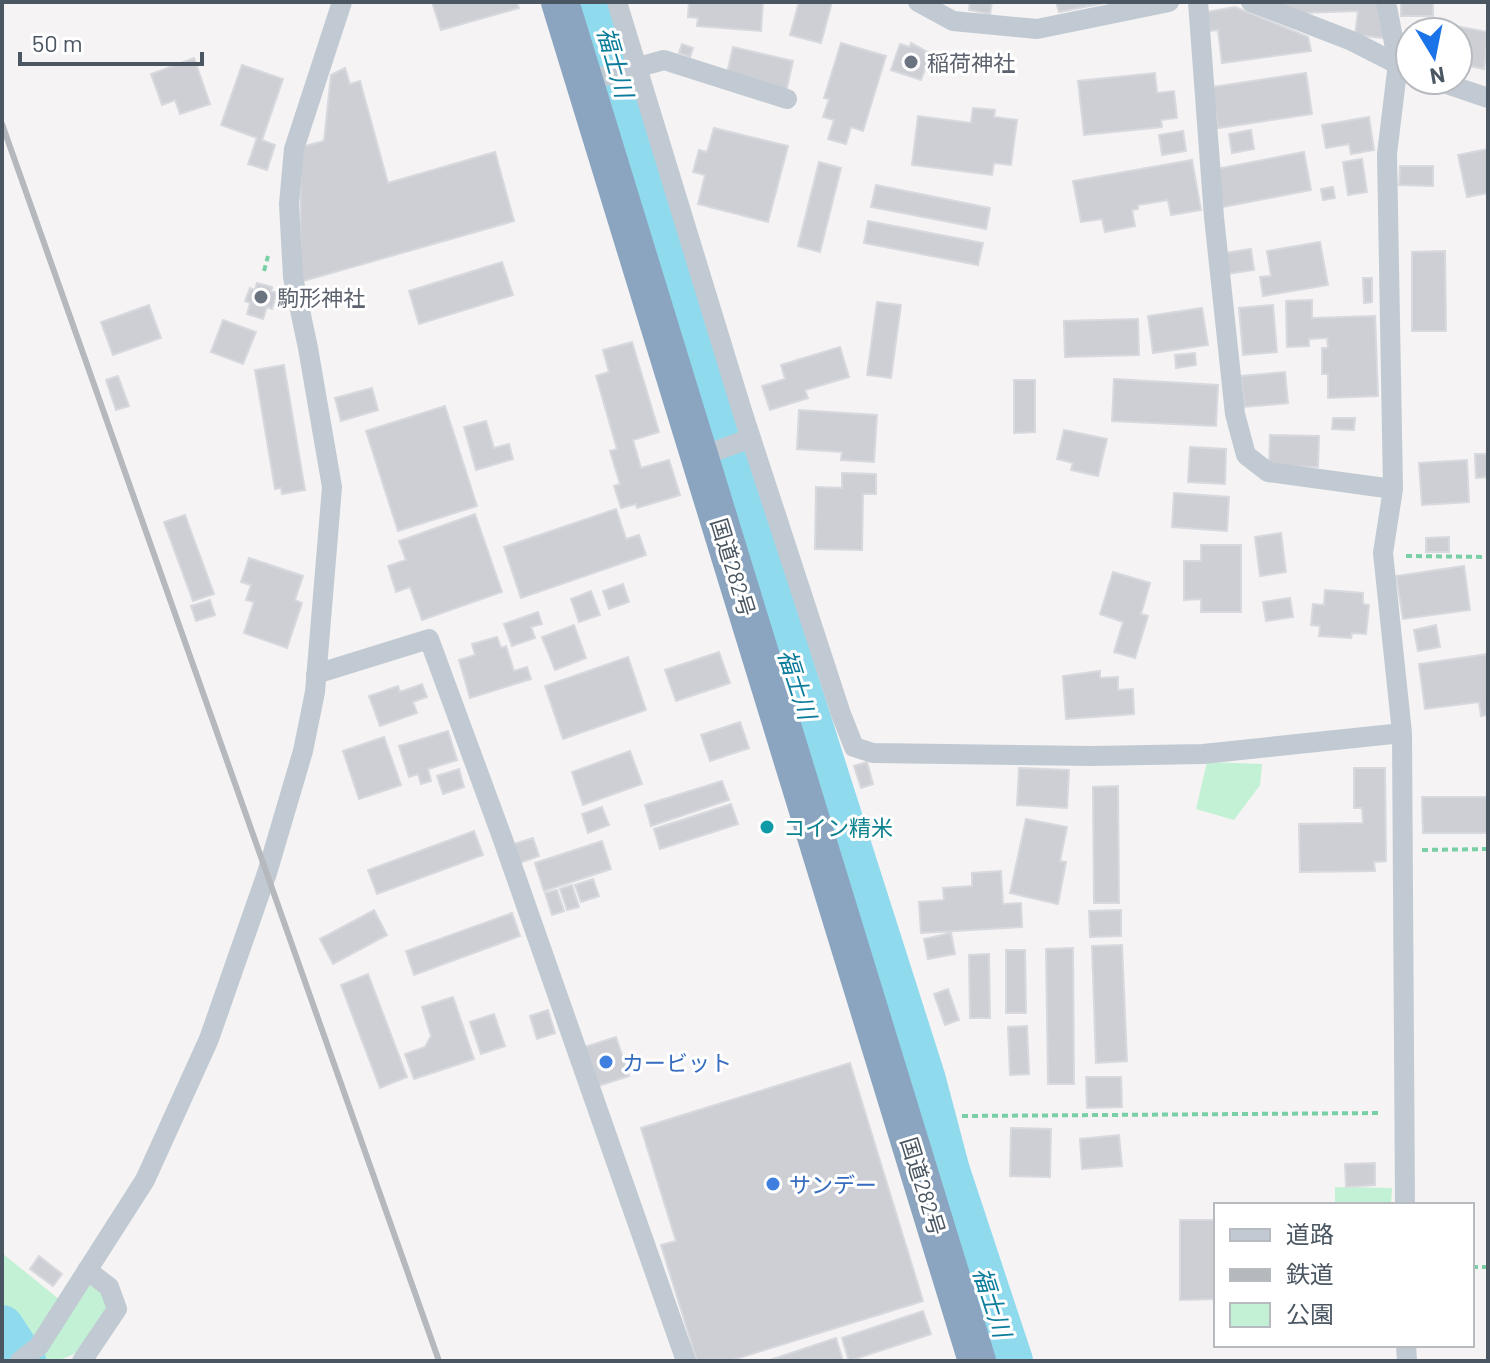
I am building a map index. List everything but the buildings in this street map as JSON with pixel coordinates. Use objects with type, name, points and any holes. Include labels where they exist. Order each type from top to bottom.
[{"type":"highway","name":"国道282号","points":[[560,2],[977,1361]]},
{"type":"street","points":[[20,1361],[39,1346],[145,1180],[209,1039],[267,873],[303,751],[316,674],[332,487],[293,277],[289,204],[294,149],[342,2]]},
{"type":"street","points":[[617,2],[750,438],[854,747],[873,753],[1203,754],[1402,733]]},
{"type":"street","points":[[918,2],[953,21],[1037,29],[1169,2]]},
{"type":"street","points":[[1198,2],[1210,170],[1235,414],[1246,455],[1268,472],[1393,489]]},
{"type":"street","points":[[1251,2],[1352,41],[1394,62]]},
{"type":"street","points":[[1386,2],[1394,31]]},
{"type":"street","points":[[584,82],[664,60],[787,99]]},
{"type":"street","points":[[1398,96],[1387,154],[1393,489],[1383,553],[1402,733],[1405,1203]]},
{"type":"street","points":[[701,456],[750,438]]},
{"type":"street","points":[[316,674],[429,639],[686,1361]]},
{"type":"street","points":[[82,1361],[117,1309],[109,1287],[87,1270]]},
{"type":"path","points":[[1383,553],[1416,557],[1488,557]]},
{"type":"path","points":[[1402,850],[1488,849]]},
{"type":"path","points":[[962,1116],[1404,1113]]},
{"type":"green space","points":[[1207,762],[1262,764],[1260,785],[1234,820],[1196,809]]},
{"type":"green space","points":[[1335,1187],[1392,1188],[1391,1203],[1335,1203]]},
{"type":"green space","points":[[2,1253],[60,1300],[34,1339],[2,1303]]},
{"type":"green space","points":[[92,1281],[109,1290],[98,1327],[73,1355],[48,1361],[42,1353]]},
{"type":"waterway","name":"福士川","points":[[598,2],[629,120],[762,572],[924,1080],[948,1171],[1011,1361]]},
{"type":"waterway","points":[[2,1327],[24,1361]]},
{"type":"railway","points":[[2,124],[439,1361]]},
{"type":"place","name":"稲荷神社","points":[[911,62]]},
{"type":"place","name":"駒形神社","points":[[261,297]]},
{"type":"place","name":"コイン精米","points":[[767,827]]},
{"type":"place","name":"カービット","points":[[606,1062]]},
{"type":"place","name":"サンデー","points":[[773,1184]]}]
